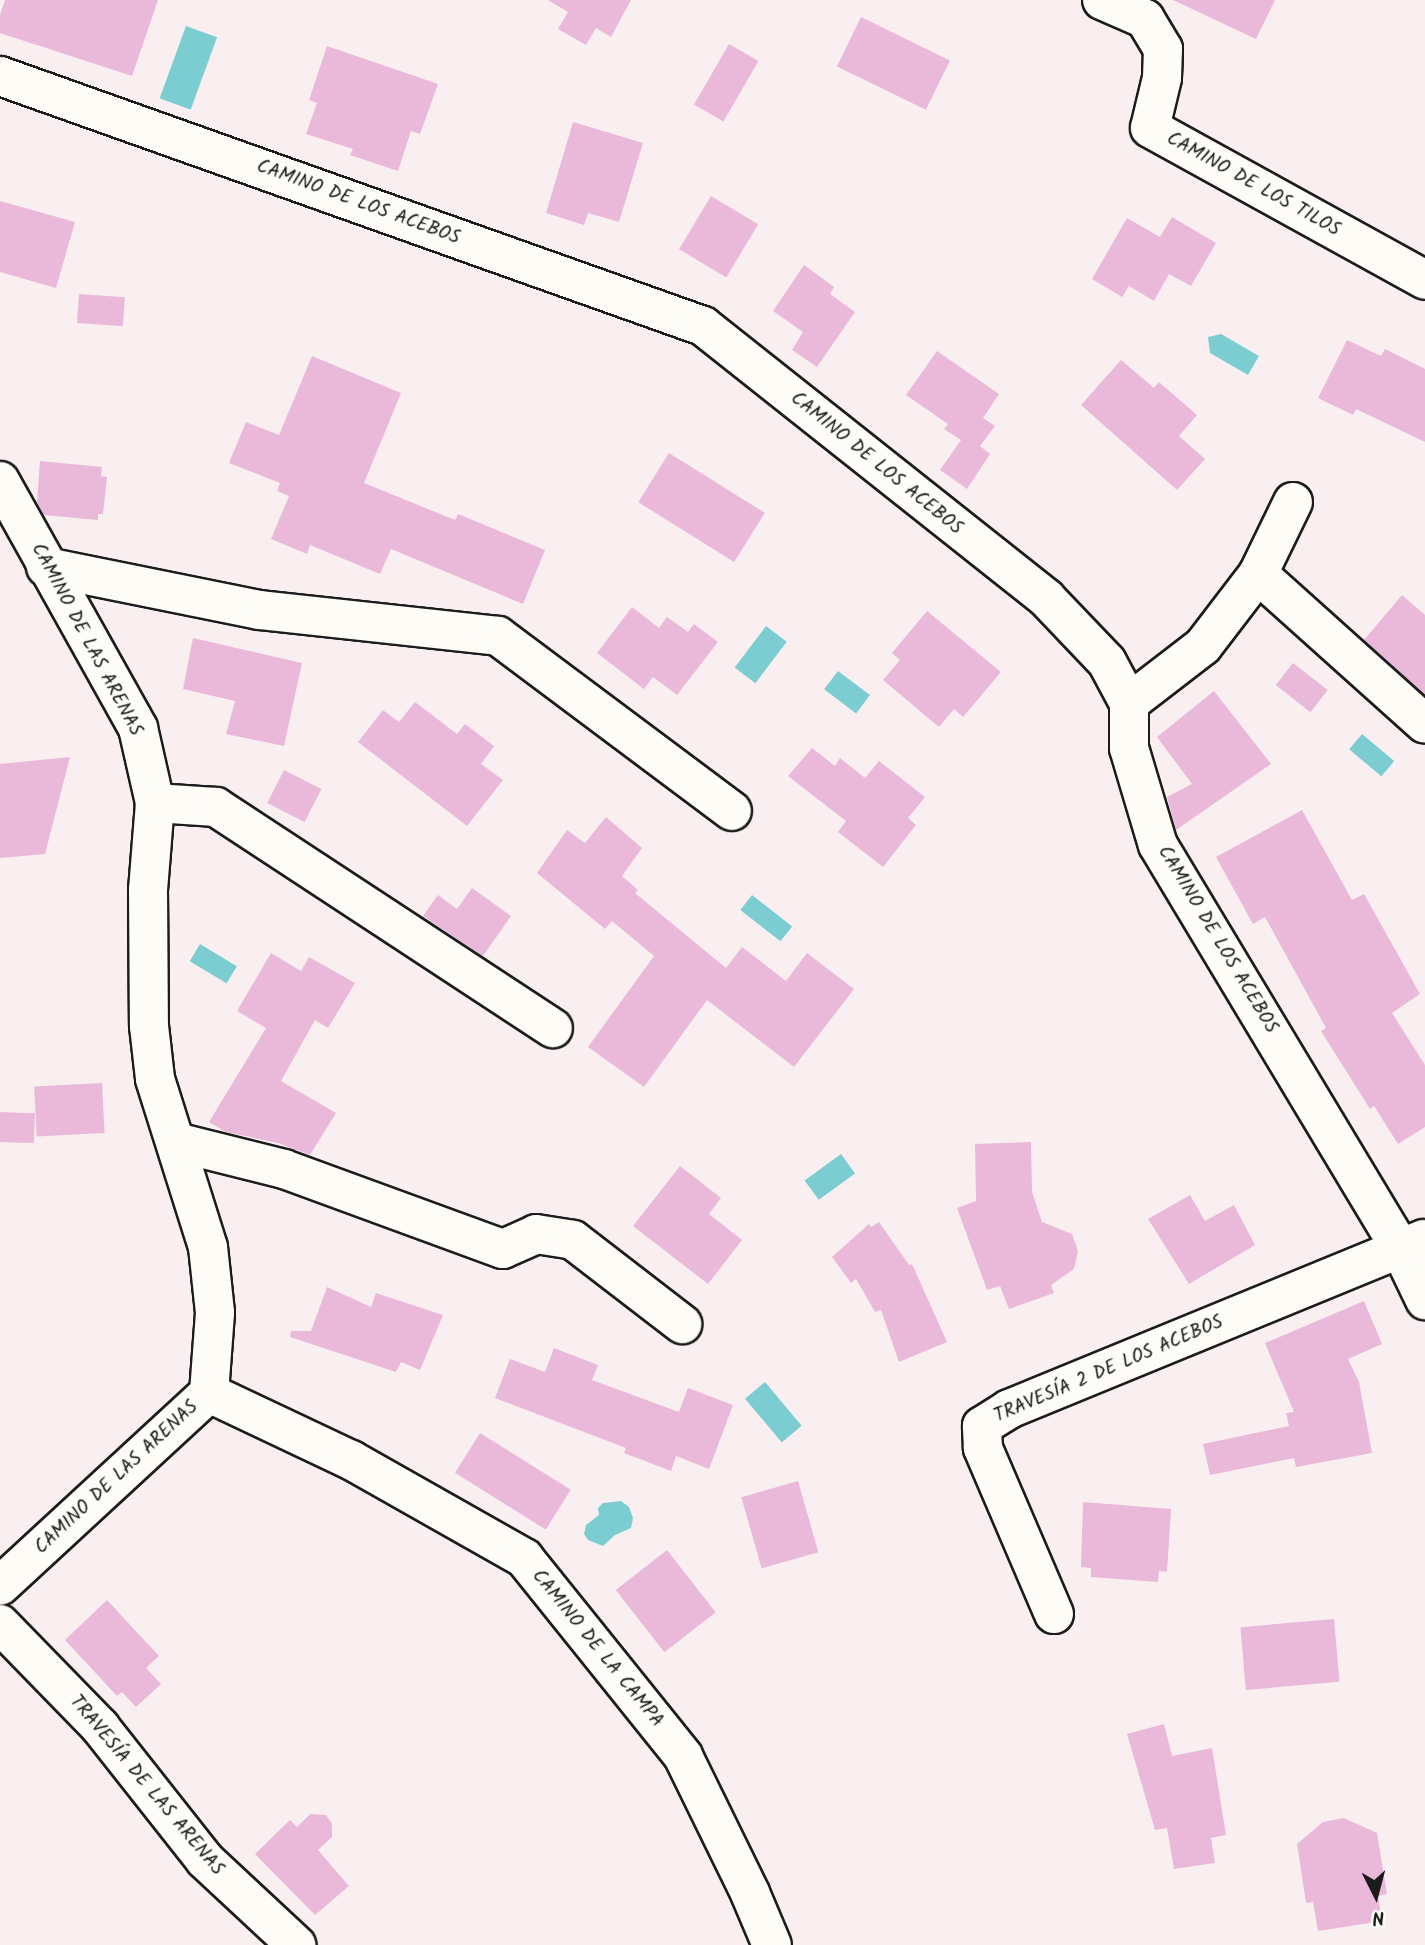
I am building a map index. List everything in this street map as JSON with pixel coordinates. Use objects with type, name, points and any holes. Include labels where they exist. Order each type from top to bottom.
[{"type":"street","name":"CAMINO DE LOS TILOS","points":[[1102,0],[1144,19],[1163,49],[1162,78],[1150,128],[1425,279]]},
{"type":"street","name":"CAMINO DE LOS ACEBOS","points":[[0,76],[703,326],[1046,598],[1107,662],[1129,703],[1129,748],[1158,845],[1413,1243],[1425,1300]]},
{"type":"street","name":"CAMINO DE LAS ARENAS","points":[[0,481],[138,728],[155,803],[148,890],[149,1026],[155,1079],[208,1247],[215,1313],[209,1393],[0,1586]]},
{"type":"street","points":[[1129,703],[1203,646],[1258,574],[1293,502]]},
{"type":"street","points":[[46,566],[259,610],[498,636],[732,811]]},
{"type":"street","points":[[1258,574],[1425,724]]},
{"type":"street","points":[[155,803],[216,807],[552,1028]]},
{"type":"street","points":[[176,1142],[284,1169],[503,1249],[536,1234],[573,1240],[682,1324]]},
{"type":"street","name":"TRAVESÍA 2 DE LOS ACEBOS","points":[[1054,1614],[983,1448],[982,1426],[1009,1409],[1413,1243]]},
{"type":"street","name":"CAMINO DE LA CAMPA","points":[[209,1393],[351,1460],[524,1558],[683,1756],[750,1893],[772,1945]]},
{"type":"street","name":"TRAVESÍA DE LAS ARENAS","points":[[0,1624],[100,1727],[205,1860],[296,1945]]},
{"type":"water","points":[[186,26],[217,37],[191,110],[160,98]]},
{"type":"water","points":[[1221,334],[1259,356],[1248,375],[1210,353],[1208,337]]},
{"type":"water","points":[[766,626],[787,642],[755,683],[735,668]]},
{"type":"water","points":[[838,671],[870,695],[856,713],[824,689]]},
{"type":"water","points":[[1362,734],[1394,761],[1381,776],[1349,749]]},
{"type":"water","points":[[752,895],[792,926],[780,941],[740,910]]},
{"type":"water","points":[[200,944],[237,966],[227,983],[190,961]]},
{"type":"water","points":[[841,1154],[855,1173],[819,1200],[805,1180]]},
{"type":"water","points":[[765,1382],[802,1426],[782,1442],[745,1399]]},
{"type":"water","points":[[621,1501],[629,1507],[633,1518],[631,1528],[615,1535],[603,1546],[588,1540],[584,1534],[586,1525],[599,1515],[598,1508],[603,1503]]},
{"type":"building","points":[[5,0],[158,0],[132,76],[0,33],[0,15]]},
{"type":"building","points":[[548,0],[631,0],[611,37],[596,28],[586,45],[558,29],[568,12]]},
{"type":"building","points":[[1173,0],[1275,0],[1256,39]]},
{"type":"building","points":[[861,17],[950,60],[926,110],[837,66]]},
{"type":"building","points":[[729,44],[758,61],[723,122],[694,105]]},
{"type":"building","points":[[327,46],[438,84],[420,134],[411,131],[398,171],[350,155],[353,149],[306,134],[317,103],[309,100]]},
{"type":"building","points":[[573,122],[643,143],[619,222],[588,213],[584,225],[546,213]]},
{"type":"building","points":[[711,196],[758,224],[726,277],[679,249]]},
{"type":"building","points":[[0,201],[75,222],[56,288],[0,272]]},
{"type":"building","points":[[1172,217],[1216,243],[1191,286],[1169,274],[1154,301],[1129,286],[1122,297],[1092,279],[1127,218],[1160,237]]},
{"type":"building","points":[[804,265],[834,287],[830,294],[855,312],[817,367],[792,350],[803,332],[773,311]]},
{"type":"building","points":[[79,294],[125,297],[123,326],[77,323]]},
{"type":"building","points":[[1347,340],[1381,356],[1385,349],[1425,369],[1425,442],[1356,409],[1353,415],[1318,398]]},
{"type":"building","points":[[937,351],[999,394],[983,418],[995,426],[980,446],[990,454],[967,489],[940,470],[961,440],[944,429],[948,424],[906,395]]},
{"type":"building","points":[[312,356],[401,393],[364,483],[455,520],[458,514],[545,550],[523,604],[391,549],[380,574],[310,545],[307,554],[271,539],[289,496],[277,491],[280,483],[229,463],[246,422],[279,435]]},
{"type":"building","points":[[1121,360],[1154,388],[1159,382],[1197,415],[1179,436],[1205,459],[1177,490],[1081,405]]},
{"type":"building","points":[[669,453],[765,513],[734,562],[638,502]]},
{"type":"building","points":[[40,461],[102,467],[101,476],[107,477],[103,514],[98,514],[98,520],[44,515],[37,502]]},
{"type":"building","points":[[1402,595],[1425,615],[1425,695],[1364,640]]},
{"type":"building","points":[[632,607],[659,628],[667,617],[688,632],[694,624],[718,642],[677,695],[653,677],[644,689],[597,653]]},
{"type":"building","points":[[927,611],[1001,672],[963,717],[954,709],[939,727],[883,680],[900,660],[892,653]]},
{"type":"building","points":[[193,638],[302,663],[284,746],[226,734],[235,701],[183,689]]},
{"type":"building","points":[[1293,663],[1328,690],[1310,712],[1276,685]]},
{"type":"building","points":[[1214,691],[1271,764],[1176,830],[1167,797],[1192,784],[1157,737]]},
{"type":"building","points":[[415,702],[457,734],[465,724],[494,746],[481,764],[503,780],[467,826],[358,742],[383,710],[399,722]]},
{"type":"building","points":[[812,748],[835,766],[840,758],[865,778],[879,761],[925,797],[908,818],[916,825],[883,867],[838,832],[846,821],[788,776]]},
{"type":"building","points":[[70,757],[45,854],[0,858],[0,764]]},
{"type":"building","points":[[284,770],[321,789],[305,822],[267,803]]},
{"type":"building","points":[[1302,810],[1352,900],[1364,894],[1420,994],[1392,1013],[1425,1065],[1425,1127],[1398,1144],[1374,1106],[1370,1109],[1321,1031],[1326,1028],[1265,917],[1253,924],[1216,857]]},
{"type":"building","points":[[606,817],[642,848],[622,876],[638,890],[635,893],[726,968],[742,947],[786,981],[807,953],[854,989],[794,1067],[707,1000],[644,1087],[588,1047],[654,956],[612,921],[605,929],[537,873],[567,830],[585,843]]},
{"type":"building","points":[[472,888],[511,916],[483,956],[423,916],[438,895],[457,909]]},
{"type":"building","points":[[271,953],[301,971],[309,957],[355,983],[328,1028],[315,1020],[281,1081],[336,1113],[310,1155],[278,1143],[226,1132],[209,1122],[266,1028],[237,1011]]},
{"type":"building","points":[[102,1083],[105,1133],[37,1136],[34,1087]]},
{"type":"building","points":[[0,1112],[35,1113],[34,1143],[0,1142]]},
{"type":"building","points":[[1031,1142],[1032,1192],[1042,1222],[1072,1234],[1078,1251],[1074,1269],[1051,1285],[1054,1293],[1009,1309],[1000,1286],[987,1290],[957,1208],[976,1201],[975,1144]]},
{"type":"building","points":[[680,1166],[721,1198],[709,1214],[742,1240],[708,1284],[633,1226]]},
{"type":"building","points":[[1190,1195],[1205,1221],[1234,1205],[1255,1245],[1189,1284],[1148,1219]]},
{"type":"building","points":[[879,1222],[909,1265],[912,1264],[947,1342],[899,1362],[881,1310],[875,1312],[856,1279],[851,1283],[832,1257],[869,1224],[871,1227]]},
{"type":"building","points":[[327,1287],[371,1307],[376,1293],[443,1315],[420,1370],[401,1362],[396,1372],[290,1337],[291,1331],[311,1331]]},
{"type":"building","points":[[1364,1301],[1382,1344],[1348,1359],[1359,1382],[1372,1453],[1296,1467],[1294,1458],[1210,1475],[1203,1444],[1289,1426],[1286,1413],[1294,1412],[1265,1343]]},
{"type":"building","points":[[554,1348],[598,1365],[592,1380],[679,1412],[688,1388],[733,1405],[709,1469],[676,1456],[671,1471],[624,1453],[626,1448],[495,1398],[510,1359],[545,1372]]},
{"type":"building","points":[[480,1433],[571,1490],[546,1530],[455,1473]]},
{"type":"building","points":[[798,1481],[818,1552],[762,1568],[741,1497]]},
{"type":"building","points":[[1083,1502],[1171,1509],[1167,1572],[1159,1571],[1158,1582],[1091,1577],[1091,1568],[1081,1567]]},
{"type":"building","points":[[667,1550],[716,1612],[664,1652],[616,1590]]},
{"type":"building","points":[[107,1600],[159,1656],[146,1668],[161,1684],[136,1707],[122,1692],[117,1696],[65,1640]]},
{"type":"building","points":[[1334,1619],[1339,1682],[1246,1690],[1240,1627]]},
{"type":"building","points":[[1164,1724],[1172,1756],[1212,1748],[1226,1835],[1211,1838],[1215,1863],[1174,1869],[1167,1828],[1155,1830],[1127,1734]]},
{"type":"building","points":[[310,1814],[326,1815],[332,1824],[332,1837],[318,1850],[349,1886],[315,1915],[255,1854],[290,1820],[297,1827]]},
{"type":"building","points":[[1344,1818],[1377,1833],[1387,1894],[1378,1896],[1382,1921],[1318,1931],[1313,1902],[1306,1903],[1297,1844],[1323,1822]]}]
